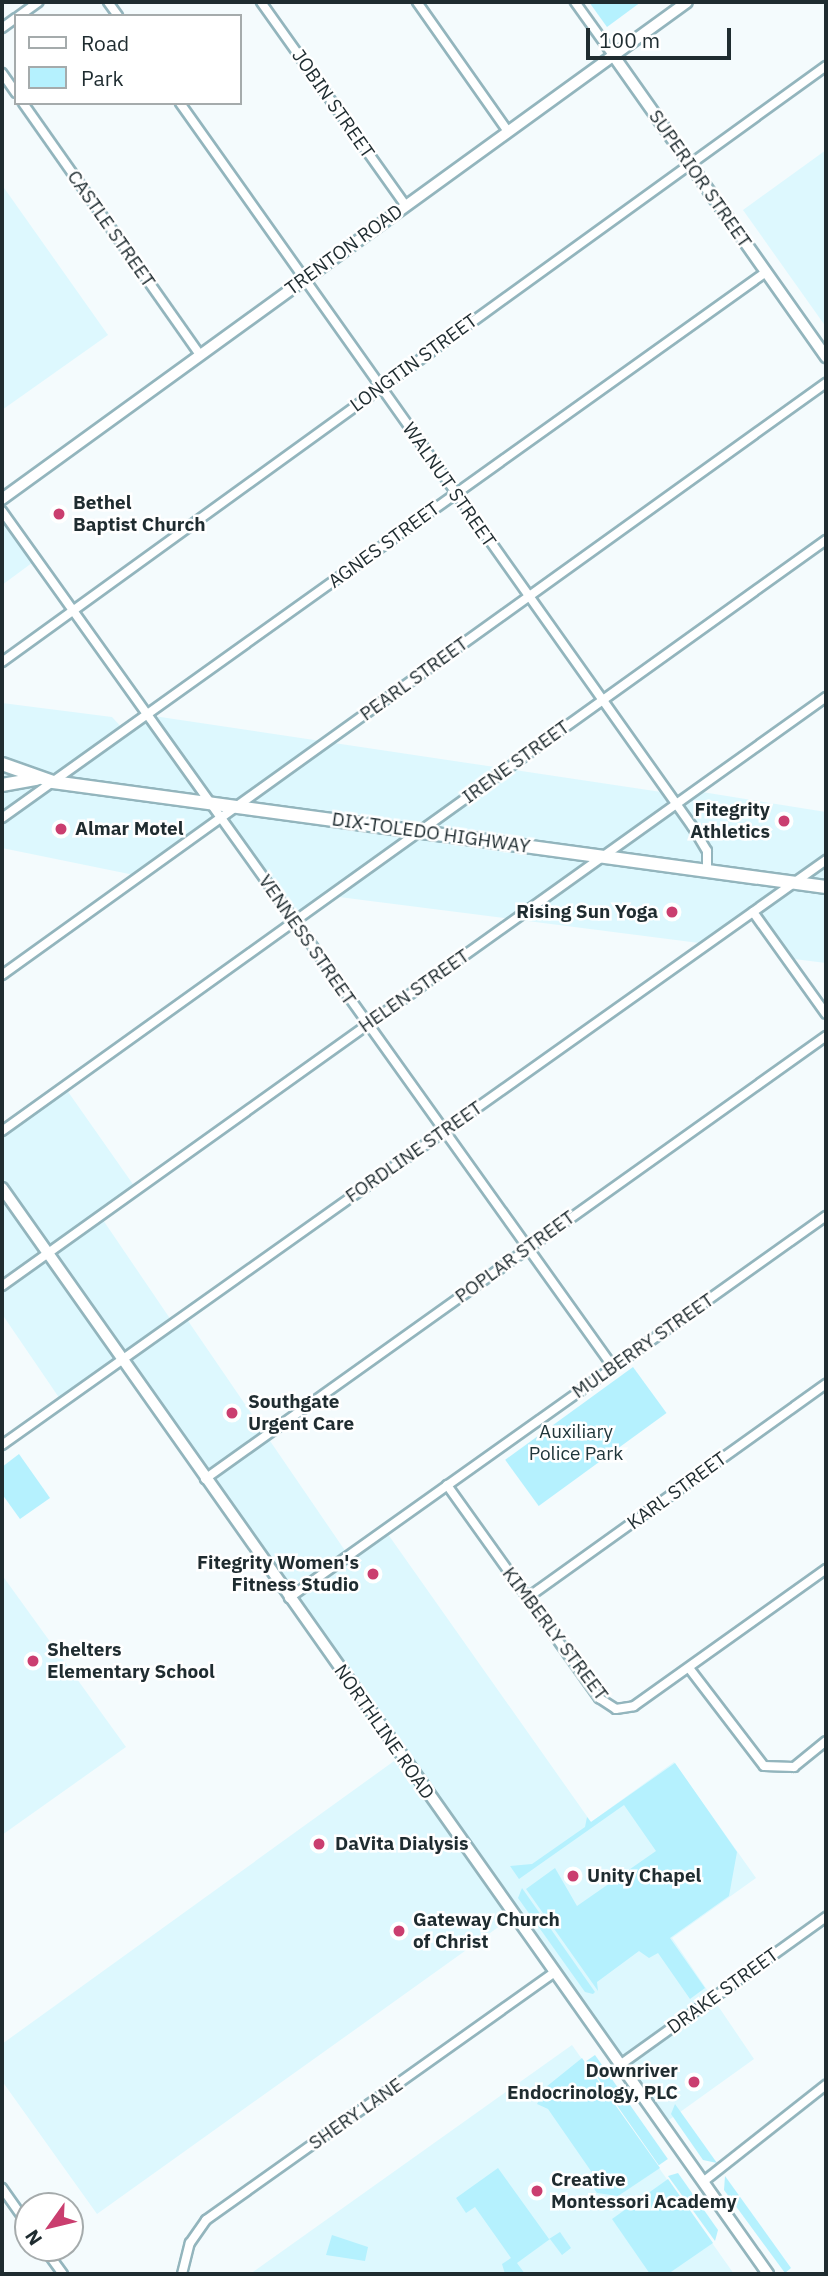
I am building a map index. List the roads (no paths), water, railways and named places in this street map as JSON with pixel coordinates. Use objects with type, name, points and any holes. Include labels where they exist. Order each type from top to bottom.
[{"type":"main road","name":"DIX-TOLEDO HIGHWAY","points":[[2,764],[36,779],[53,782],[826,887]]},
{"type":"main road","name":"DIX-TOLEDO HIGHWAY","points":[[2,785],[36,779]]},
{"type":"main road","name":"NORTHLINE ROAD","points":[[2,1188],[768,2274]]},
{"type":"street","points":[[21,14],[38,2]]},
{"type":"street","name":"JOBIN STREET","points":[[261,2],[405,205]]},
{"type":"street","points":[[417,2],[507,130]]},
{"type":"street","name":"SUPERIOR STREET","points":[[575,2],[826,357]]},
{"type":"street","name":"TRENTON ROAD","points":[[2,499],[507,130],[687,2]]},
{"type":"street","name":"LONGTIN STREET","points":[[2,662],[826,66]]},
{"type":"street","points":[[2,73],[14,90]]},
{"type":"street","name":"CASTLE STREET","points":[[24,105],[200,355]]},
{"type":"street","name":"WALNUT STREET","points":[[181,105],[454,494],[676,804],[707,851],[708,870]]},
{"type":"street","name":"AGNES STREET","points":[[2,818],[766,272]]},
{"type":"street","name":"PEARL STREET","points":[[2,975],[826,383]]},
{"type":"street","name":"VENNESS STREET","points":[[2,511],[613,1367]]},
{"type":"street","name":"IRENE STREET","points":[[2,1131],[826,540]]},
{"type":"street","name":"HELEN STREET","points":[[2,1286],[826,697]]},
{"type":"street","name":"FORDLINE STREET","points":[[2,1445],[826,860]]},
{"type":"street","points":[[753,912],[826,1014]]},
{"type":"street","name":"POPLAR STREET","points":[[205,1479],[826,1036]]},
{"type":"street","name":"MULBERRY STREET","points":[[289,1598],[826,1216]]},
{"type":"street","name":"KARL STREET","points":[[527,1598],[824,1389]]},
{"type":"street","name":"KIMBERLY STREET","points":[[447,1485],[527,1598],[610,1707],[634,1706],[826,1569]]},
{"type":"street","points":[[690,1668],[764,1766],[794,1767],[826,1741]]},
{"type":"street","name":"DRAKE STREET","points":[[620,2065],[826,1917]]},
{"type":"street","name":"SHERY LANE","points":[[182,2274],[190,2244],[206,2220],[555,1972]]},
{"type":"street","points":[[703,2182],[826,2085]]},
{"type":"street","points":[[2,2188],[14,2205]]},
{"type":"place","name":"Bethel Baptist Church","points":[[59,514]]},
{"type":"place","name":"Fitegrity Athletics","points":[[784,821]]},
{"type":"place","name":"Almar Motel","points":[[61,829]]},
{"type":"place","name":"Rising Sun Yoga","points":[[672,912]]},
{"type":"place","name":"Southgate Urgent Care","points":[[232,1413]]},
{"type":"place","name":"Fitegrity Women's Fitness Studio","points":[[373,1574]]},
{"type":"place","name":"Shelters Elementary School","points":[[33,1661]]},
{"type":"place","name":"DaVita Dialysis","points":[[319,1844]]},
{"type":"place","name":"Unity Chapel","points":[[573,1876]]},
{"type":"place","name":"Gateway Church of Christ","points":[[399,1931]]},
{"type":"place","name":"Downriver Endocrinology, PLC","points":[[694,2082]]},
{"type":"place","name":"Creative Montessori Academy","points":[[537,2191]]},
{"type":"park label","name":"Auxiliary Police Park","points":[[576,1443]]}]
